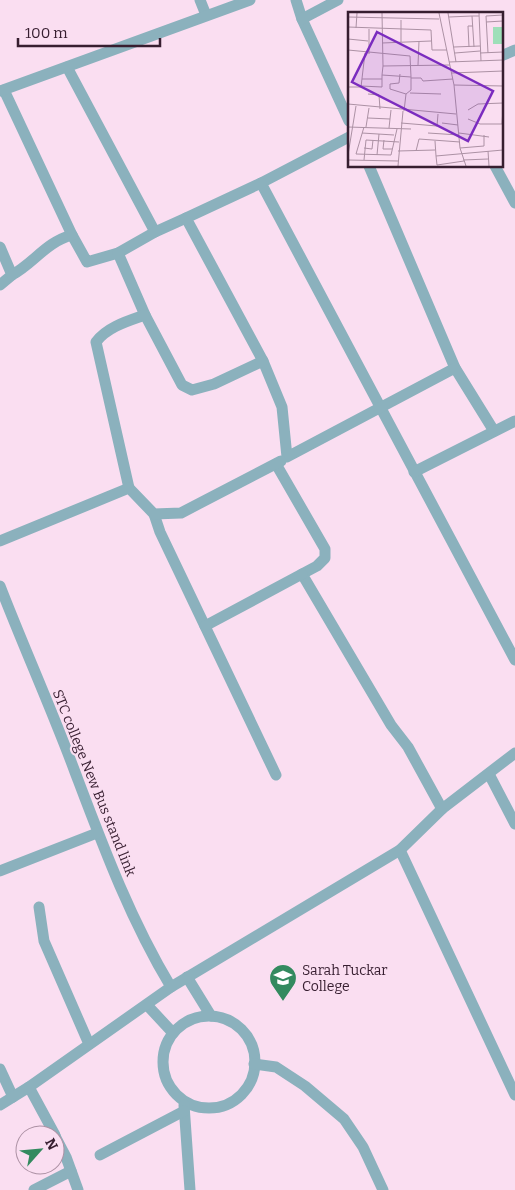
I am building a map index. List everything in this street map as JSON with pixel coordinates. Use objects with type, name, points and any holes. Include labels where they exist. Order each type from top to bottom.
[{"type":"street","points":[[200,0],[206,15]]},
{"type":"street","points":[[250,0],[2,91],[87,262],[118,253],[155,232],[261,183],[348,138]]},
{"type":"street","points":[[296,0],[302,19],[348,119]]},
{"type":"street","points":[[302,19],[338,0]]},
{"type":"street","points":[[502,56],[515,50]]},
{"type":"street","points":[[67,67],[155,232]]},
{"type":"street","points":[[369,168],[455,368],[494,431]]},
{"type":"street","points":[[495,168],[515,203]]},
{"type":"street","points":[[261,183],[515,660]]},
{"type":"street","points":[[186,218],[262,361],[282,407],[286,457]]},
{"type":"street","points":[[0,285],[26,268],[43,249],[60,238],[72,235]]},
{"type":"street","points":[[0,246],[12,276]]},
{"type":"street","points":[[118,253],[145,314],[182,385],[192,390],[214,384],[262,361]]},
{"type":"street","points":[[145,314],[116,326],[96,342],[129,488],[154,514],[160,532],[276,775]]},
{"type":"street","points":[[154,514],[181,513],[455,368]]},
{"type":"street","points":[[414,472],[515,421]]},
{"type":"street","points":[[205,626],[317,566],[325,558],[324,549],[276,464]]},
{"type":"street","points":[[0,541],[129,488]]},
{"type":"street","points":[[302,574],[390,725],[408,747],[442,809]]},
{"type":"street","name":"STC college New Bus stand link","points":[[0,586],[134,922],[171,987]]},
{"type":"street","points":[[0,1105],[29,1087],[171,987],[400,850],[442,809],[515,753]]},
{"type":"street","points":[[489,774],[515,824]]},
{"type":"street","points":[[0,871],[97,833]]},
{"type":"street","points":[[400,850],[515,1095]]},
{"type":"street","points":[[39,908],[44,941],[89,1044]]},
{"type":"street","points":[[187,977],[211,1016]]},
{"type":"street","points":[[147,1005],[173,1033]]},
{"type":"street","points":[[100,1155],[184,1106],[207,1108],[230,1103],[247,1087],[254,1064],[252,1048],[240,1028],[226,1020],[211,1016],[188,1021],[173,1033],[164,1052],[164,1068],[168,1083],[184,1106],[190,1190]]},
{"type":"street","points":[[254,1064],[276,1067],[305,1086],[344,1119],[363,1147],[383,1190]]},
{"type":"street","points":[[0,1069],[12,1098]]},
{"type":"street","points":[[29,1087],[50,1125]]},
{"type":"street","points":[[65,1156],[78,1190]]},
{"type":"street","points":[[34,1190],[72,1171]]},
{"type":"place","name":"Sarah Tuckar College","points":[[283,1002]]}]
